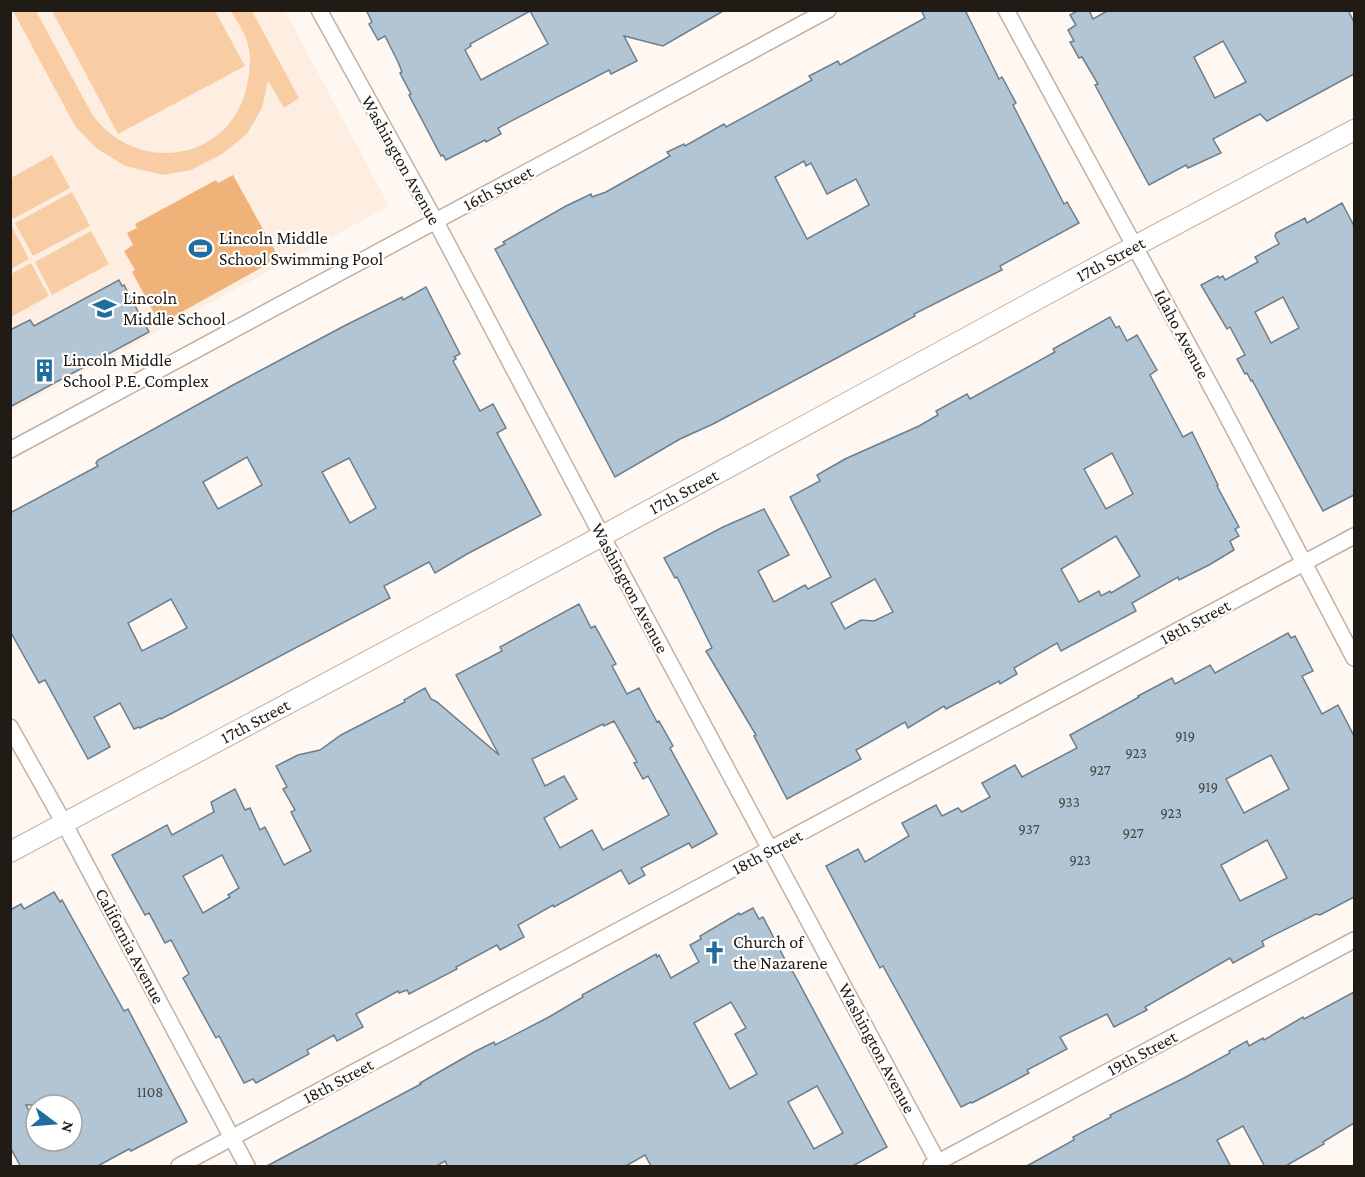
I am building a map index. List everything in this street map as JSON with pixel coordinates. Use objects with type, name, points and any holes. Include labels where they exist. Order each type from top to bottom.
[{"type":"street","name":"Washington Avenue","points":[[319,10],[436,222],[936,1165]]},
{"type":"street","name":"16th Street","points":[[10,450],[828,10]]},
{"type":"street","name":"Idaho Avenue","points":[[1006,10],[1135,246],[1354,658]]},
{"type":"street","name":"17th Street","points":[[10,852],[1354,130]]},
{"type":"street","name":"18th Street","points":[[179,1167],[1354,536]]},
{"type":"street","name":"California Avenue","points":[[10,727],[64,823],[247,1167]]},
{"type":"street","name":"19th Street","points":[[936,1165],[1354,940]]},
{"type":"shaded area","name":"Lincoln Middle School","points":[[11,11],[285,11],[389,206],[11,411]]},
{"type":"shaded area","points":[[13,11],[36,11],[92,114],[111,134],[133,147],[157,153],[181,152],[203,144],[223,130],[238,111],[247,85],[250,56],[245,35],[231,11],[252,11],[299,98],[284,108],[268,81],[262,108],[247,134],[222,154],[191,170],[163,175],[125,166],[96,148],[75,126]]},
{"type":"shaded area","points":[[52,11],[215,11],[245,66],[118,134]]},
{"type":"shaded area","points":[[52,155],[70,188],[13,219],[11,215],[11,178]]},
{"type":"shaded area","name":"Lincoln Middle School Swimming Pool","points":[[233,175],[279,258],[160,324],[132,272],[135,270],[124,251],[133,245],[127,233],[137,228],[135,224],[216,180],[218,183]]},
{"type":"shaded area","points":[[72,192],[90,226],[33,256],[15,223]]},
{"type":"shaded area","points":[[10,226],[29,259],[11,269]]},
{"type":"shaded area","points":[[91,231],[109,264],[52,295],[35,262]]},
{"type":"shaded area","points":[[31,263],[49,296],[11,317],[11,274]]},
{"type":"building","points":[[366,10],[725,10],[663,46],[624,36],[637,61],[611,74],[609,70],[498,128],[501,134],[446,160],[443,155],[441,156],[409,95],[411,94],[400,73],[402,72],[398,62],[385,36],[378,40],[369,24],[372,22]],"holes":[[[530,11],[548,44],[481,80],[465,50],[471,46],[470,44]]]},
{"type":"building","points":[[921,10],[965,10],[999,79],[1002,77],[1016,103],[1013,105],[1064,204],[1067,202],[1079,223],[1000,266],[1002,270],[914,314],[915,316],[713,424],[680,439],[615,477],[495,249],[505,244],[503,242],[566,206],[591,194],[592,197],[606,192],[670,156],[667,152],[684,144],[685,146],[724,124],[726,127],[812,80],[809,76],[838,61],[840,65],[925,18]],"holes":[[[804,161],[806,166],[811,163],[827,194],[856,179],[869,205],[807,239],[775,177]]]},
{"type":"building","points":[[1079,10],[1089,10],[1093,19],[1109,10],[1348,10],[1354,22],[1354,74],[1267,121],[1260,114],[1213,139],[1221,153],[1188,168],[1186,165],[1149,185],[1095,85],[1098,84],[1070,42],[1074,41],[1068,30],[1076,25],[1070,15]],"holes":[[[1223,41],[1246,82],[1215,98],[1194,57]]]},
{"type":"building","points":[[1342,203],[1354,226],[1354,495],[1323,511],[1252,380],[1247,373],[1245,374],[1237,359],[1245,355],[1230,327],[1227,329],[1201,285],[1218,276],[1219,278],[1223,276],[1225,280],[1258,262],[1255,257],[1279,244],[1276,233],[1305,218],[1307,223]],"holes":[[[1283,297],[1299,328],[1271,343],[1255,312]]]},
{"type":"building","name":"Lincoln Middle School P.E. Complex","points":[[119,280],[122,286],[124,285],[149,332],[10,407],[10,330],[30,320],[34,326]]},
{"type":"building","points":[[426,287],[460,354],[454,357],[456,359],[453,361],[480,411],[493,404],[506,428],[497,433],[541,515],[435,573],[429,562],[384,586],[390,598],[161,719],[134,729],[120,703],[94,717],[110,747],[88,759],[45,680],[39,683],[10,631],[10,513],[98,466],[96,463],[98,460],[233,385],[402,297],[403,300]],"holes":[[[247,457],[262,485],[218,509],[203,482]],[[349,458],[376,508],[350,523],[322,472]],[[171,599],[187,628],[142,651],[128,623]]]},
{"type":"building","points":[[1110,317],[1116,328],[1119,326],[1127,341],[1137,335],[1157,370],[1150,375],[1183,437],[1192,432],[1239,527],[1235,529],[1239,536],[1230,541],[1234,550],[1179,580],[1178,577],[1132,603],[1136,611],[1061,651],[1057,643],[1014,668],[1017,674],[1000,684],[999,681],[946,709],[944,706],[908,728],[905,722],[856,750],[861,759],[787,799],[754,736],[756,735],[706,651],[712,648],[677,577],[675,578],[664,558],[723,527],[764,509],[789,555],[758,571],[774,602],[805,585],[808,589],[831,577],[790,497],[820,481],[817,475],[845,459],[919,426],[938,415],[936,411],[967,394],[970,399],[1055,352],[1053,349]],"holes":[[[1112,453],[1133,494],[1106,509],[1084,469]],[[1116,536],[1140,576],[1111,593],[1110,591],[1101,596],[1099,591],[1079,602],[1061,569]],[[875,579],[893,612],[874,621],[861,620],[845,629],[831,603]]]},
{"type":"building","points":[[579,604],[591,628],[595,626],[616,664],[612,666],[627,694],[639,688],[657,722],[659,721],[673,746],[670,748],[717,834],[692,848],[689,843],[641,868],[645,875],[629,884],[621,870],[554,907],[553,905],[518,925],[524,937],[500,950],[497,945],[409,994],[407,990],[399,993],[398,991],[356,1014],[363,1027],[337,1041],[334,1035],[307,1050],[309,1054],[256,1083],[253,1079],[244,1083],[219,1036],[216,1038],[183,978],[189,974],[171,940],[165,943],[149,913],[145,915],[112,855],[167,825],[172,835],[214,812],[211,802],[235,789],[245,810],[250,808],[260,830],[265,827],[284,865],[311,851],[291,812],[295,810],[283,789],[287,787],[276,766],[298,755],[320,750],[341,735],[405,702],[404,700],[425,688],[431,699],[499,755],[456,675],[502,651],[500,647]],"holes":[[[614,721],[637,762],[634,763],[643,779],[648,776],[669,815],[603,850],[592,830],[560,848],[544,818],[577,799],[564,776],[545,786],[532,759],[603,724],[604,726]],[[222,855],[239,888],[228,895],[230,897],[203,913],[183,876]]]},
{"type":"building","points":[[1288,633],[1291,638],[1295,636],[1313,671],[1302,676],[1322,714],[1338,705],[1354,736],[1354,897],[1262,941],[1264,946],[1233,963],[1230,958],[1145,1007],[1147,1010],[1114,1027],[1107,1014],[1060,1037],[1067,1049],[1027,1070],[1029,1073],[961,1107],[883,966],[880,968],[826,866],[858,849],[865,862],[909,836],[902,823],[936,805],[942,816],[958,808],[962,812],[990,797],[982,783],[1015,765],[1022,777],[1077,748],[1070,735],[1172,678],[1175,684],[1210,665],[1215,673]],"holes":[[[1271,755],[1289,789],[1244,813],[1226,779]],[[1267,840],[1287,878],[1240,901],[1221,865]]]},
{"type":"building","points":[[54,892],[60,902],[62,900],[124,1011],[128,1009],[187,1122],[96,1167],[21,1167],[10,1147],[10,910],[21,904],[24,909]]},
{"type":"building","points":[[753,908],[759,919],[763,917],[887,1147],[851,1167],[651,1166],[645,1155],[624,1167],[448,1167],[445,1161],[435,1167],[265,1167],[421,1084],[474,1052],[494,1042],[495,1045],[549,1017],[583,997],[582,995],[656,954],[657,957],[659,955],[671,978],[699,962],[690,945],[701,939],[700,936],[739,913],[740,915]],"holes":[[[731,1002],[746,1028],[735,1034],[757,1074],[730,1089],[694,1023]],[[817,1086],[843,1133],[814,1149],[788,1102]]]},
{"type":"building","points":[[1354,992],[1354,1123],[1323,1142],[1324,1144],[1284,1167],[1265,1167],[1243,1126],[1217,1140],[1231,1167],[1025,1167],[1074,1140],[1073,1137],[1111,1117],[1110,1115],[1184,1078],[1247,1041],[1249,1046],[1263,1038],[1264,1040],[1303,1017],[1304,1019]]},
{"type":"place","name":"Lincoln Middle School Swimming Pool","points":[[201,248]]},
{"type":"place","name":"Lincoln Middle School","points":[[105,308]]},
{"type":"place","name":"Lincoln Middle School P.E. Complex","points":[[45,370]]},
{"type":"place","name":"Church of the Nazarene","points":[[715,952]]}]
